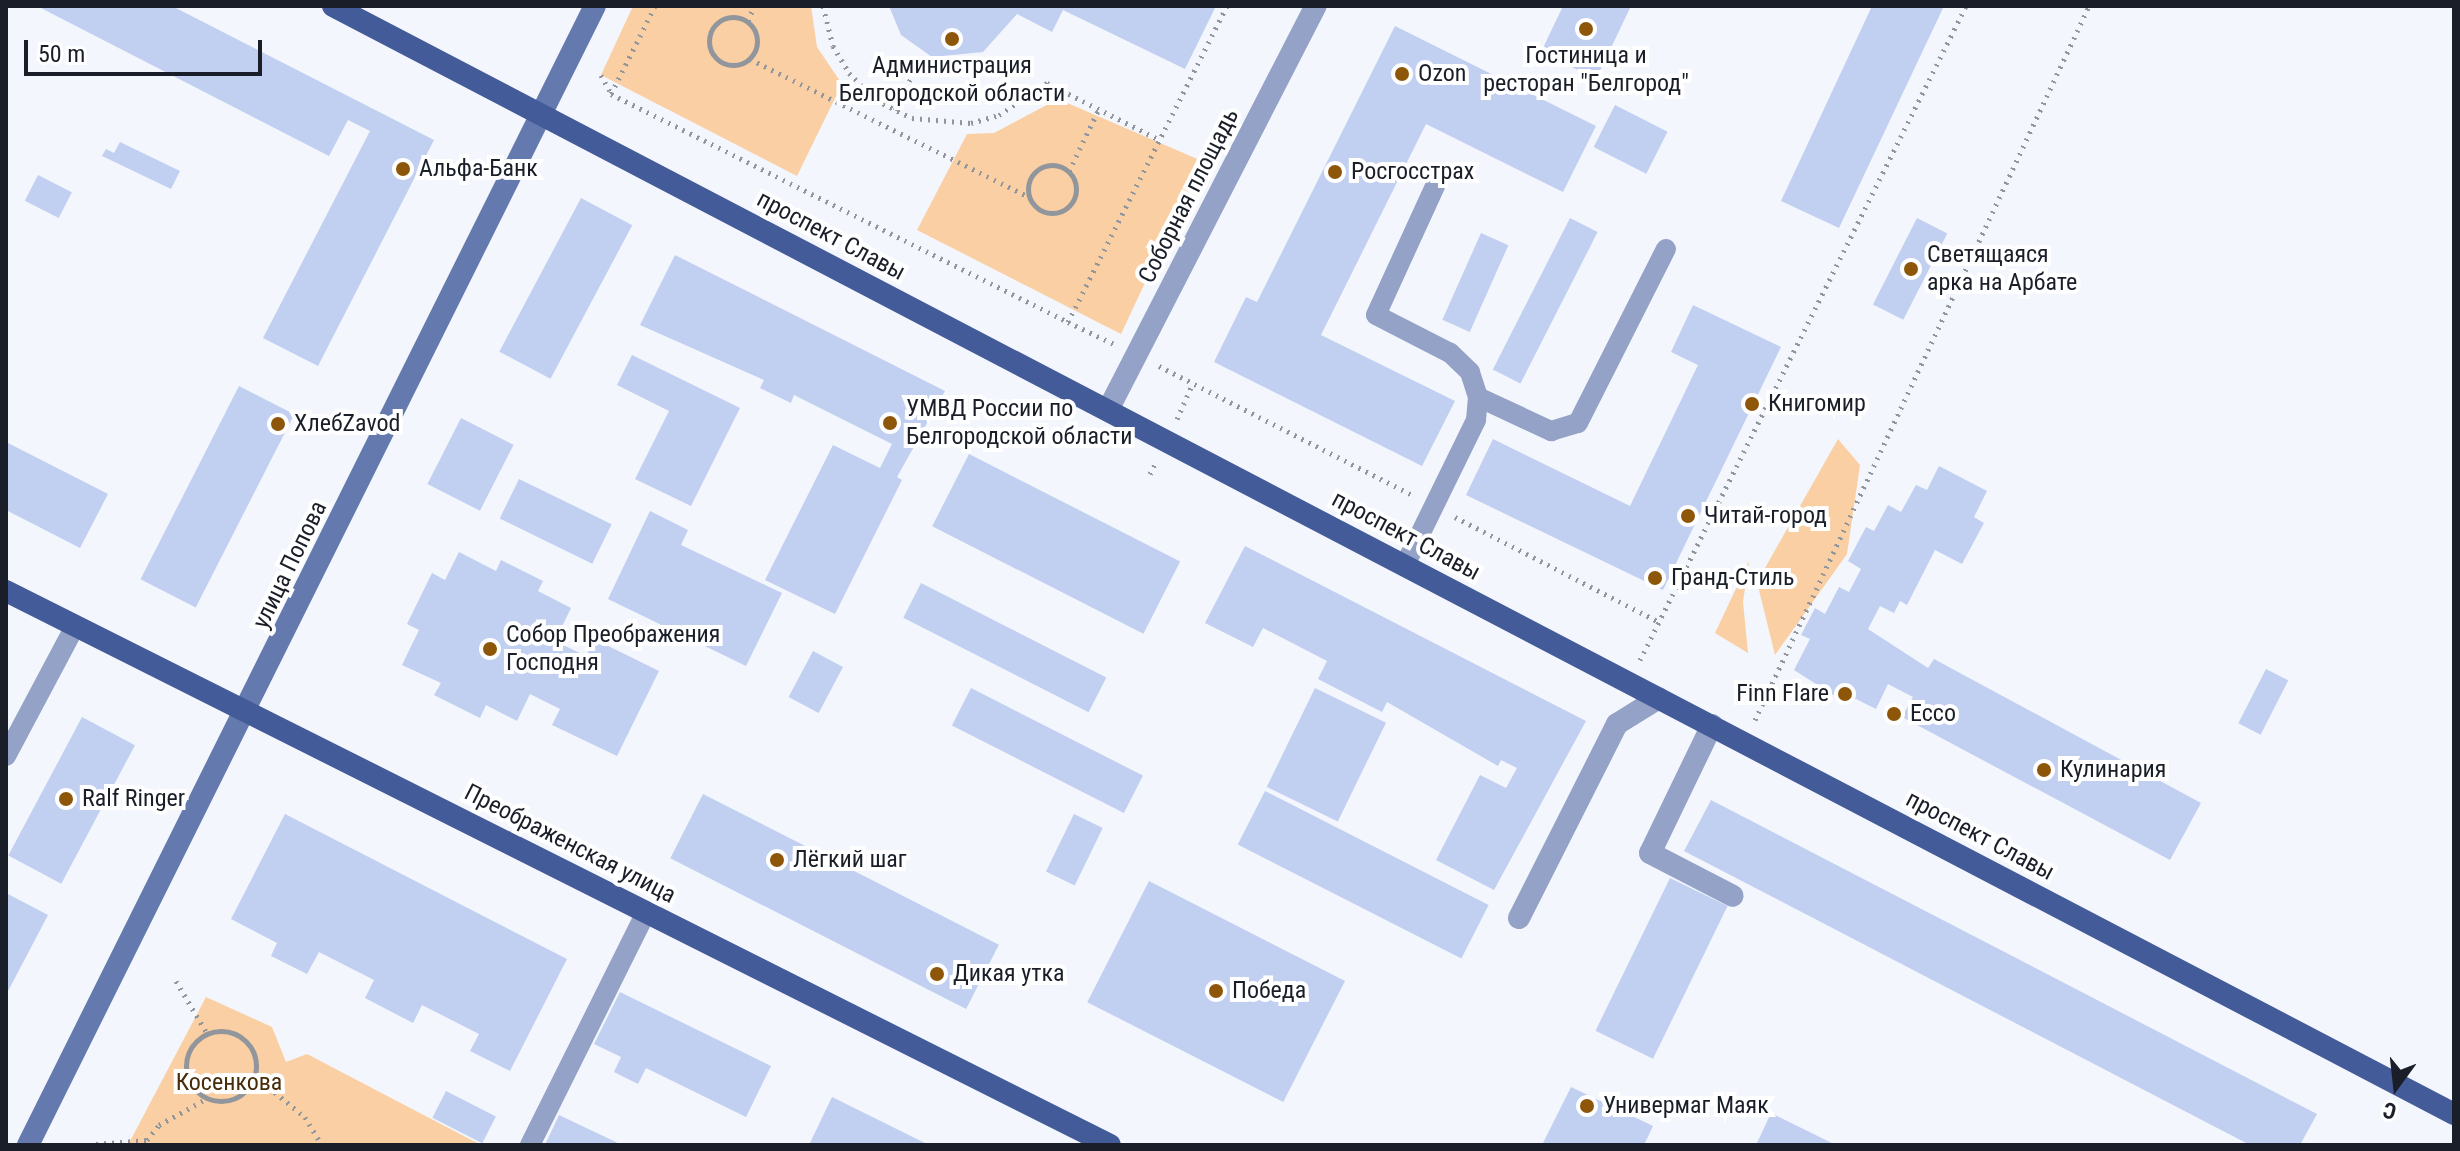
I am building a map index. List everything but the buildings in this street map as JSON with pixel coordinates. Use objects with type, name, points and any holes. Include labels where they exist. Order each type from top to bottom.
[{"type":"main road","name":"проспект Славы","points":[[333,6],[2454,1114]]},
{"type":"main road","name":"улица Попова","points":[[28,1145],[595,6]]},
{"type":"main road","name":"Преображенская улица","points":[[6,591],[1110,1145]]},
{"type":"street","name":"Соборная площадь","points":[[1108,410],[1316,6]]},
{"type":"street","points":[[1519,918],[1617,724],[1659,698]]},
{"type":"street","points":[[1712,725],[1650,853],[1733,896]]},
{"type":"lane","points":[[1405,565],[1476,420],[1478,397],[1470,372],[1450,353],[1376,315],[1435,186]]},
{"type":"lane","points":[[1478,397],[1545,429],[1578,423],[1666,249]]},
{"type":"lane","points":[[6,756],[75,626]]},
{"type":"lane","points":[[530,1145],[646,912]]},
{"type":"path","points":[[611,94],[655,6]]},
{"type":"path","points":[[748,21],[754,6]]},
{"type":"path","points":[[823,6],[833,46],[849,73],[895,110],[912,118],[971,123],[999,115],[1047,83],[1160,140]]},
{"type":"path","points":[[1068,322],[1227,6]]},
{"type":"path","points":[[1629,683],[1966,6]]},
{"type":"path","points":[[1744,742],[2089,6]]},
{"type":"path","points":[[750,59],[757,35],[748,21],[725,17],[708,41],[719,61],[734,65],[750,59],[1029,197],[1046,213],[1069,207],[1077,192],[1069,171],[1099,109]]},
{"type":"path","points":[[895,110],[920,59]]},
{"type":"path","points":[[601,75],[611,94],[1137,354],[1659,622]]},
{"type":"path","points":[[1029,197],[1028,182],[1037,169],[1052,164],[1069,171]]},
{"type":"path","points":[[176,981],[207,1033]]},
{"type":"path","points":[[96,1144],[148,1142],[159,1125],[206,1099],[235,1098],[256,1077],[256,1057],[246,1039],[227,1030],[207,1033],[191,1046],[185,1066],[191,1085],[206,1099]]},
{"type":"path","points":[[256,1077],[305,1117],[322,1145]]},
{"type":"path","points":[[330,1145],[407,1145]]},
{"type":"green space","points":[[633,6],[811,6],[817,47],[842,84],[797,176],[601,75]]},
{"type":"green space","points":[[1058,99],[1202,161],[1121,334],[917,230],[967,134],[994,133]]},
{"type":"green space","points":[[1838,439],[1860,465],[1847,554],[1775,655],[1757,582]]},
{"type":"green space","points":[[1749,561],[1743,602],[1748,653],[1715,633]]},
{"type":"green space","name":"Косенкова","points":[[206,997],[272,1027],[286,1062],[307,1054],[481,1145],[128,1145]]},
{"type":"place","name":"Гостиница и ресторан \"Белгород\"","points":[[1586,29]]},
{"type":"place","name":"Администрация Белгородской области","points":[[952,39]]},
{"type":"place","name":"Ozon","points":[[1402,74]]},
{"type":"place","name":"Альфа-Банк","points":[[403,169]]},
{"type":"place","name":"Росгосстрах","points":[[1335,172]]},
{"type":"place","name":"Светящаяся арка на Арбате","points":[[1911,269]]},
{"type":"place","name":"Книгомир","points":[[1752,404]]},
{"type":"place","name":"УМВД России по Белгородской области","points":[[890,423]]},
{"type":"place","name":"ХлебZavod","points":[[278,424]]},
{"type":"place","name":"Читай-город","points":[[1688,516]]},
{"type":"place","name":"Гранд-Стиль","points":[[1655,578]]},
{"type":"place","name":"Собор Преображения Господня","points":[[490,649]]},
{"type":"place","name":"Finn Flare","points":[[1845,694]]},
{"type":"place","name":"Ecco","points":[[1894,714]]},
{"type":"place","name":"Кулинария","points":[[2044,770]]},
{"type":"place","name":"Ralf Ringer","points":[[66,799]]},
{"type":"place","name":"Лёгкий шаг","points":[[777,860]]},
{"type":"place","name":"Дикая утка","points":[[937,974]]},
{"type":"place","name":"Победа","points":[[1216,991]]},
{"type":"place","name":"Универмаг Маяк","points":[[1587,1106]]}]
